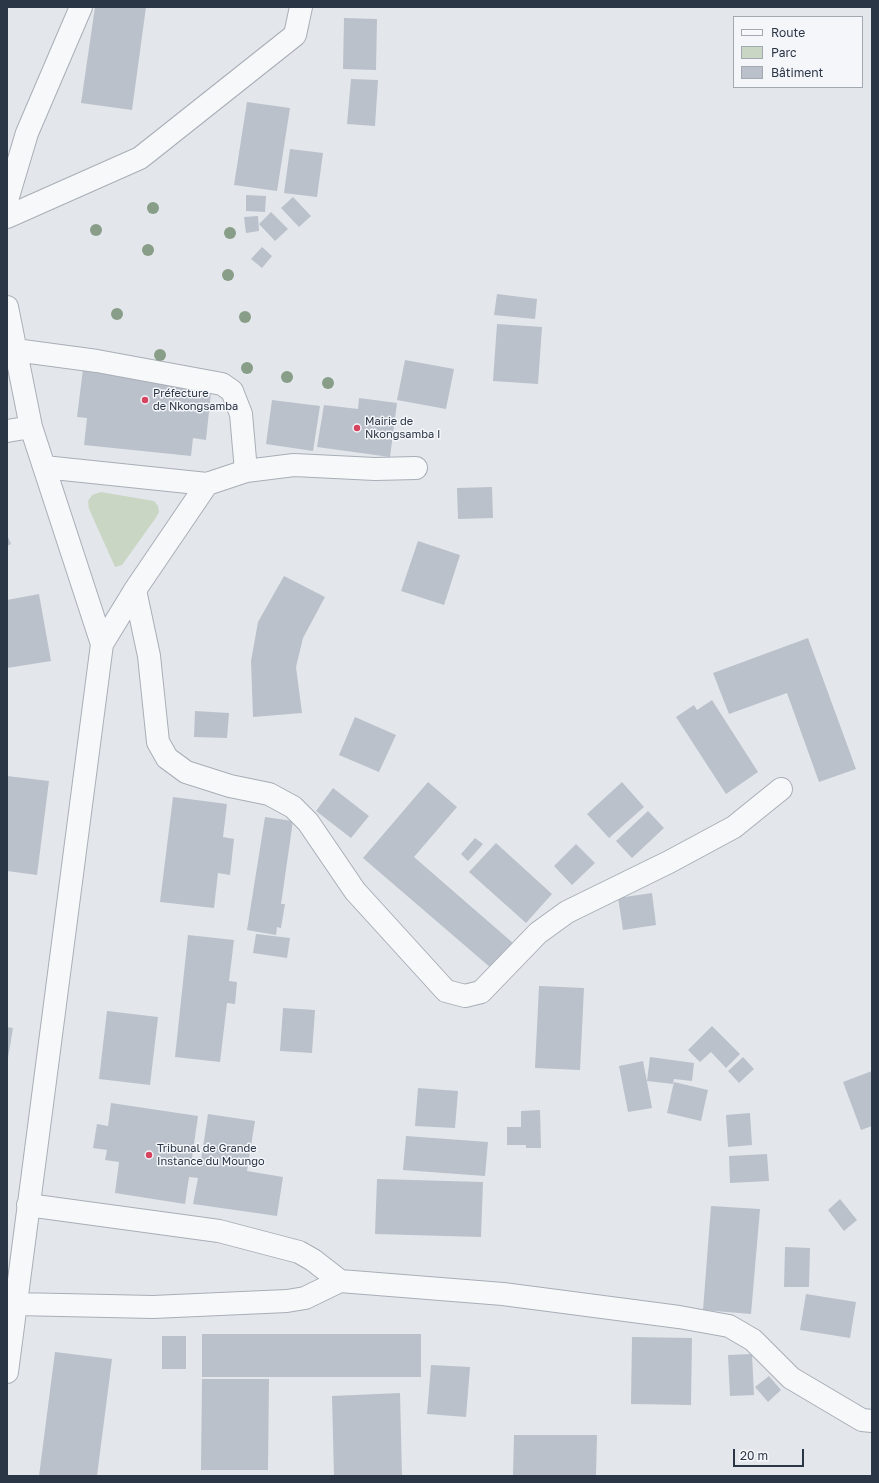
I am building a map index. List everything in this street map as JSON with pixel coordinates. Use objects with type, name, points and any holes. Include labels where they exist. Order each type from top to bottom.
[{"type":"street","points":[[7,200],[27,133],[81,7]]},
{"type":"street","points":[[7,217],[140,158],[294,35],[301,7]]},
{"type":"street","points":[[7,307],[31,427],[102,644]]},
{"type":"street","points":[[15,350],[97,361],[222,384],[232,391],[241,414],[246,471]]},
{"type":"street","points":[[7,431],[31,427]]},
{"type":"street","points":[[44,467],[207,484],[246,471],[294,465],[375,469],[416,468]]},
{"type":"street","points":[[7,1372],[102,644],[135,590],[207,484]]},
{"type":"street","points":[[135,590],[149,656],[158,742],[167,758],[186,772],[230,786],[269,794],[293,807],[308,822],[355,891],[446,991],[465,996],[480,992],[538,933],[567,912],[670,862],[734,827],[781,789]]},
{"type":"street","points":[[28,1205],[219,1231],[299,1252],[314,1260],[340,1281]]},
{"type":"street","points":[[16,1304],[153,1307],[287,1301],[305,1298],[340,1281],[503,1294],[679,1317],[728,1326],[752,1340],[791,1378],[862,1420],[872,1421]]},
{"type":"green space","points":[[101,492],[154,501],[158,506],[159,512],[155,519],[122,565],[115,567],[89,509],[88,501],[92,495]]},
{"type":"building","points":[[95,7],[146,7],[132,110],[81,103]]},
{"type":"building","points":[[344,18],[377,19],[376,70],[343,69]]},
{"type":"building","points":[[351,79],[378,80],[375,126],[347,124]]},
{"type":"building","points":[[247,102],[290,108],[277,191],[234,185]]},
{"type":"building","points":[[290,149],[323,153],[317,197],[284,193]]},
{"type":"building","points":[[246,195],[266,196],[265,212],[246,211]]},
{"type":"building","points":[[293,197],[311,216],[299,227],[281,208]]},
{"type":"building","points":[[271,212],[288,229],[275,241],[259,224]]},
{"type":"building","points":[[258,216],[259,231],[246,233],[244,217]]},
{"type":"building","points":[[262,247],[272,256],[262,268],[251,259]]},
{"type":"building","points":[[497,294],[537,299],[535,319],[494,315]]},
{"type":"building","points":[[497,324],[542,327],[538,384],[493,381]]},
{"type":"building","points":[[405,360],[454,369],[446,409],[397,400]]},
{"type":"building","name":"Préfecture de Nkongsamba","points":[[83,369],[212,383],[206,440],[193,438],[191,456],[84,445],[87,418],[77,417]]},
{"type":"building","name":"Mairie de Nkongsamba I","points":[[359,398],[397,403],[390,457],[317,447],[324,405],[358,409]]},
{"type":"building","points":[[272,400],[320,406],[313,451],[266,444]]},
{"type":"building","points":[[492,487],[493,518],[458,519],[457,488]]},
{"type":"building","points":[[7,535],[11,544],[7,546]]},
{"type":"building","points":[[418,541],[460,555],[444,605],[401,591]]},
{"type":"building","points":[[284,576],[325,597],[303,638],[296,667],[302,713],[253,717],[251,661],[258,622]]},
{"type":"building","points":[[39,594],[51,661],[7,668],[7,600]]},
{"type":"building","points":[[808,638],[856,769],[819,782],[787,693],[729,714],[713,673]]},
{"type":"building","points":[[712,700],[758,772],[726,794],[676,717],[694,705],[697,710]]},
{"type":"building","points":[[195,711],[229,713],[227,738],[194,737]]},
{"type":"building","points":[[355,717],[396,735],[379,772],[339,755]]},
{"type":"building","points":[[7,776],[49,781],[37,875],[7,871]]},
{"type":"building","points":[[428,782],[457,807],[414,857],[513,943],[491,968],[363,858]]},
{"type":"building","points":[[622,782],[644,807],[609,838],[587,814]]},
{"type":"building","points":[[333,788],[369,816],[351,838],[316,811]]},
{"type":"building","points":[[173,797],[227,804],[223,837],[234,839],[230,875],[218,873],[214,908],[160,902]]},
{"type":"building","points":[[648,811],[664,828],[632,858],[616,841]]},
{"type":"building","points":[[265,817],[293,821],[281,904],[285,904],[281,928],[277,927],[276,935],[247,930]]},
{"type":"building","points":[[475,838],[483,844],[468,861],[461,854]]},
{"type":"building","points":[[496,843],[552,894],[526,923],[469,872]]},
{"type":"building","points":[[576,844],[595,863],[572,885],[554,866]]},
{"type":"building","points":[[652,893],[656,925],[623,930],[618,898]]},
{"type":"building","points":[[256,934],[290,938],[287,958],[253,953]]},
{"type":"building","points":[[188,935],[234,940],[229,981],[237,982],[235,1004],[227,1003],[220,1062],[175,1057]]},
{"type":"building","points":[[539,986],[584,988],[580,1070],[535,1068]]},
{"type":"building","points":[[283,1008],[315,1010],[312,1053],[280,1051]]},
{"type":"building","points":[[107,1011],[158,1017],[150,1085],[99,1079]]},
{"type":"building","points":[[712,1026],[740,1054],[726,1068],[711,1052],[700,1062],[688,1050]]},
{"type":"building","points":[[7,1027],[13,1028],[8,1058],[7,1058]]},
{"type":"building","points":[[650,1057],[694,1063],[692,1081],[674,1079],[673,1084],[647,1081]]},
{"type":"building","points":[[743,1057],[754,1069],[739,1083],[728,1071]]},
{"type":"building","points":[[643,1061],[652,1108],[628,1112],[619,1066]]},
{"type":"building","points":[[872,1071],[872,1126],[861,1130],[843,1082]]},
{"type":"building","points":[[674,1082],[708,1090],[701,1121],[667,1113]]},
{"type":"building","points":[[418,1088],[458,1091],[455,1128],[415,1126]]},
{"type":"building","name":"Tribunal de Grande Instance du Moungo","points":[[111,1103],[198,1116],[191,1165],[200,1167],[208,1114],[255,1121],[247,1171],[283,1177],[277,1216],[193,1204],[198,1178],[189,1177],[185,1204],[115,1193],[119,1162],[105,1160],[107,1150],[93,1148],[97,1124],[108,1126]]},
{"type":"building","points":[[540,1110],[541,1148],[526,1148],[526,1145],[507,1145],[507,1127],[521,1127],[521,1111]]},
{"type":"building","points":[[750,1113],[752,1145],[728,1147],[726,1115]]},
{"type":"building","points":[[406,1136],[488,1142],[485,1176],[403,1170]]},
{"type":"building","points":[[767,1154],[769,1181],[730,1183],[729,1156]]},
{"type":"building","points":[[377,1179],[483,1182],[481,1237],[375,1234]]},
{"type":"building","points":[[840,1199],[857,1220],[844,1231],[828,1210]]},
{"type":"building","points":[[711,1206],[760,1209],[751,1314],[703,1310]]},
{"type":"building","points":[[785,1247],[810,1248],[809,1287],[784,1287]]},
{"type":"building","points":[[806,1294],[856,1302],[850,1338],[800,1330]]},
{"type":"building","points":[[202,1334],[421,1334],[421,1377],[202,1377]]},
{"type":"building","points":[[162,1336],[186,1336],[186,1369],[162,1369]]},
{"type":"building","points":[[632,1337],[692,1338],[691,1405],[631,1404]]},
{"type":"building","points":[[55,1352],[112,1359],[97,1476],[39,1476]]},
{"type":"building","points":[[752,1354],[754,1395],[730,1396],[728,1355]]},
{"type":"building","points":[[431,1365],[470,1367],[466,1417],[427,1414]]},
{"type":"building","points":[[769,1376],[781,1390],[768,1402],[755,1387]]},
{"type":"building","points":[[202,1379],[269,1379],[268,1470],[201,1470]]},
{"type":"building","points":[[400,1393],[402,1476],[334,1476],[332,1396]]},
{"type":"building","points":[[514,1435],[597,1435],[596,1476],[513,1476]]},
{"type":"place","name":"Préfecture de Nkongsamba","points":[[145,400]]},
{"type":"place","name":"Mairie de Nkongsamba I","points":[[357,428]]},
{"type":"place","name":"Tribunal de Grande Instance du Moungo","points":[[149,1155]]}]
